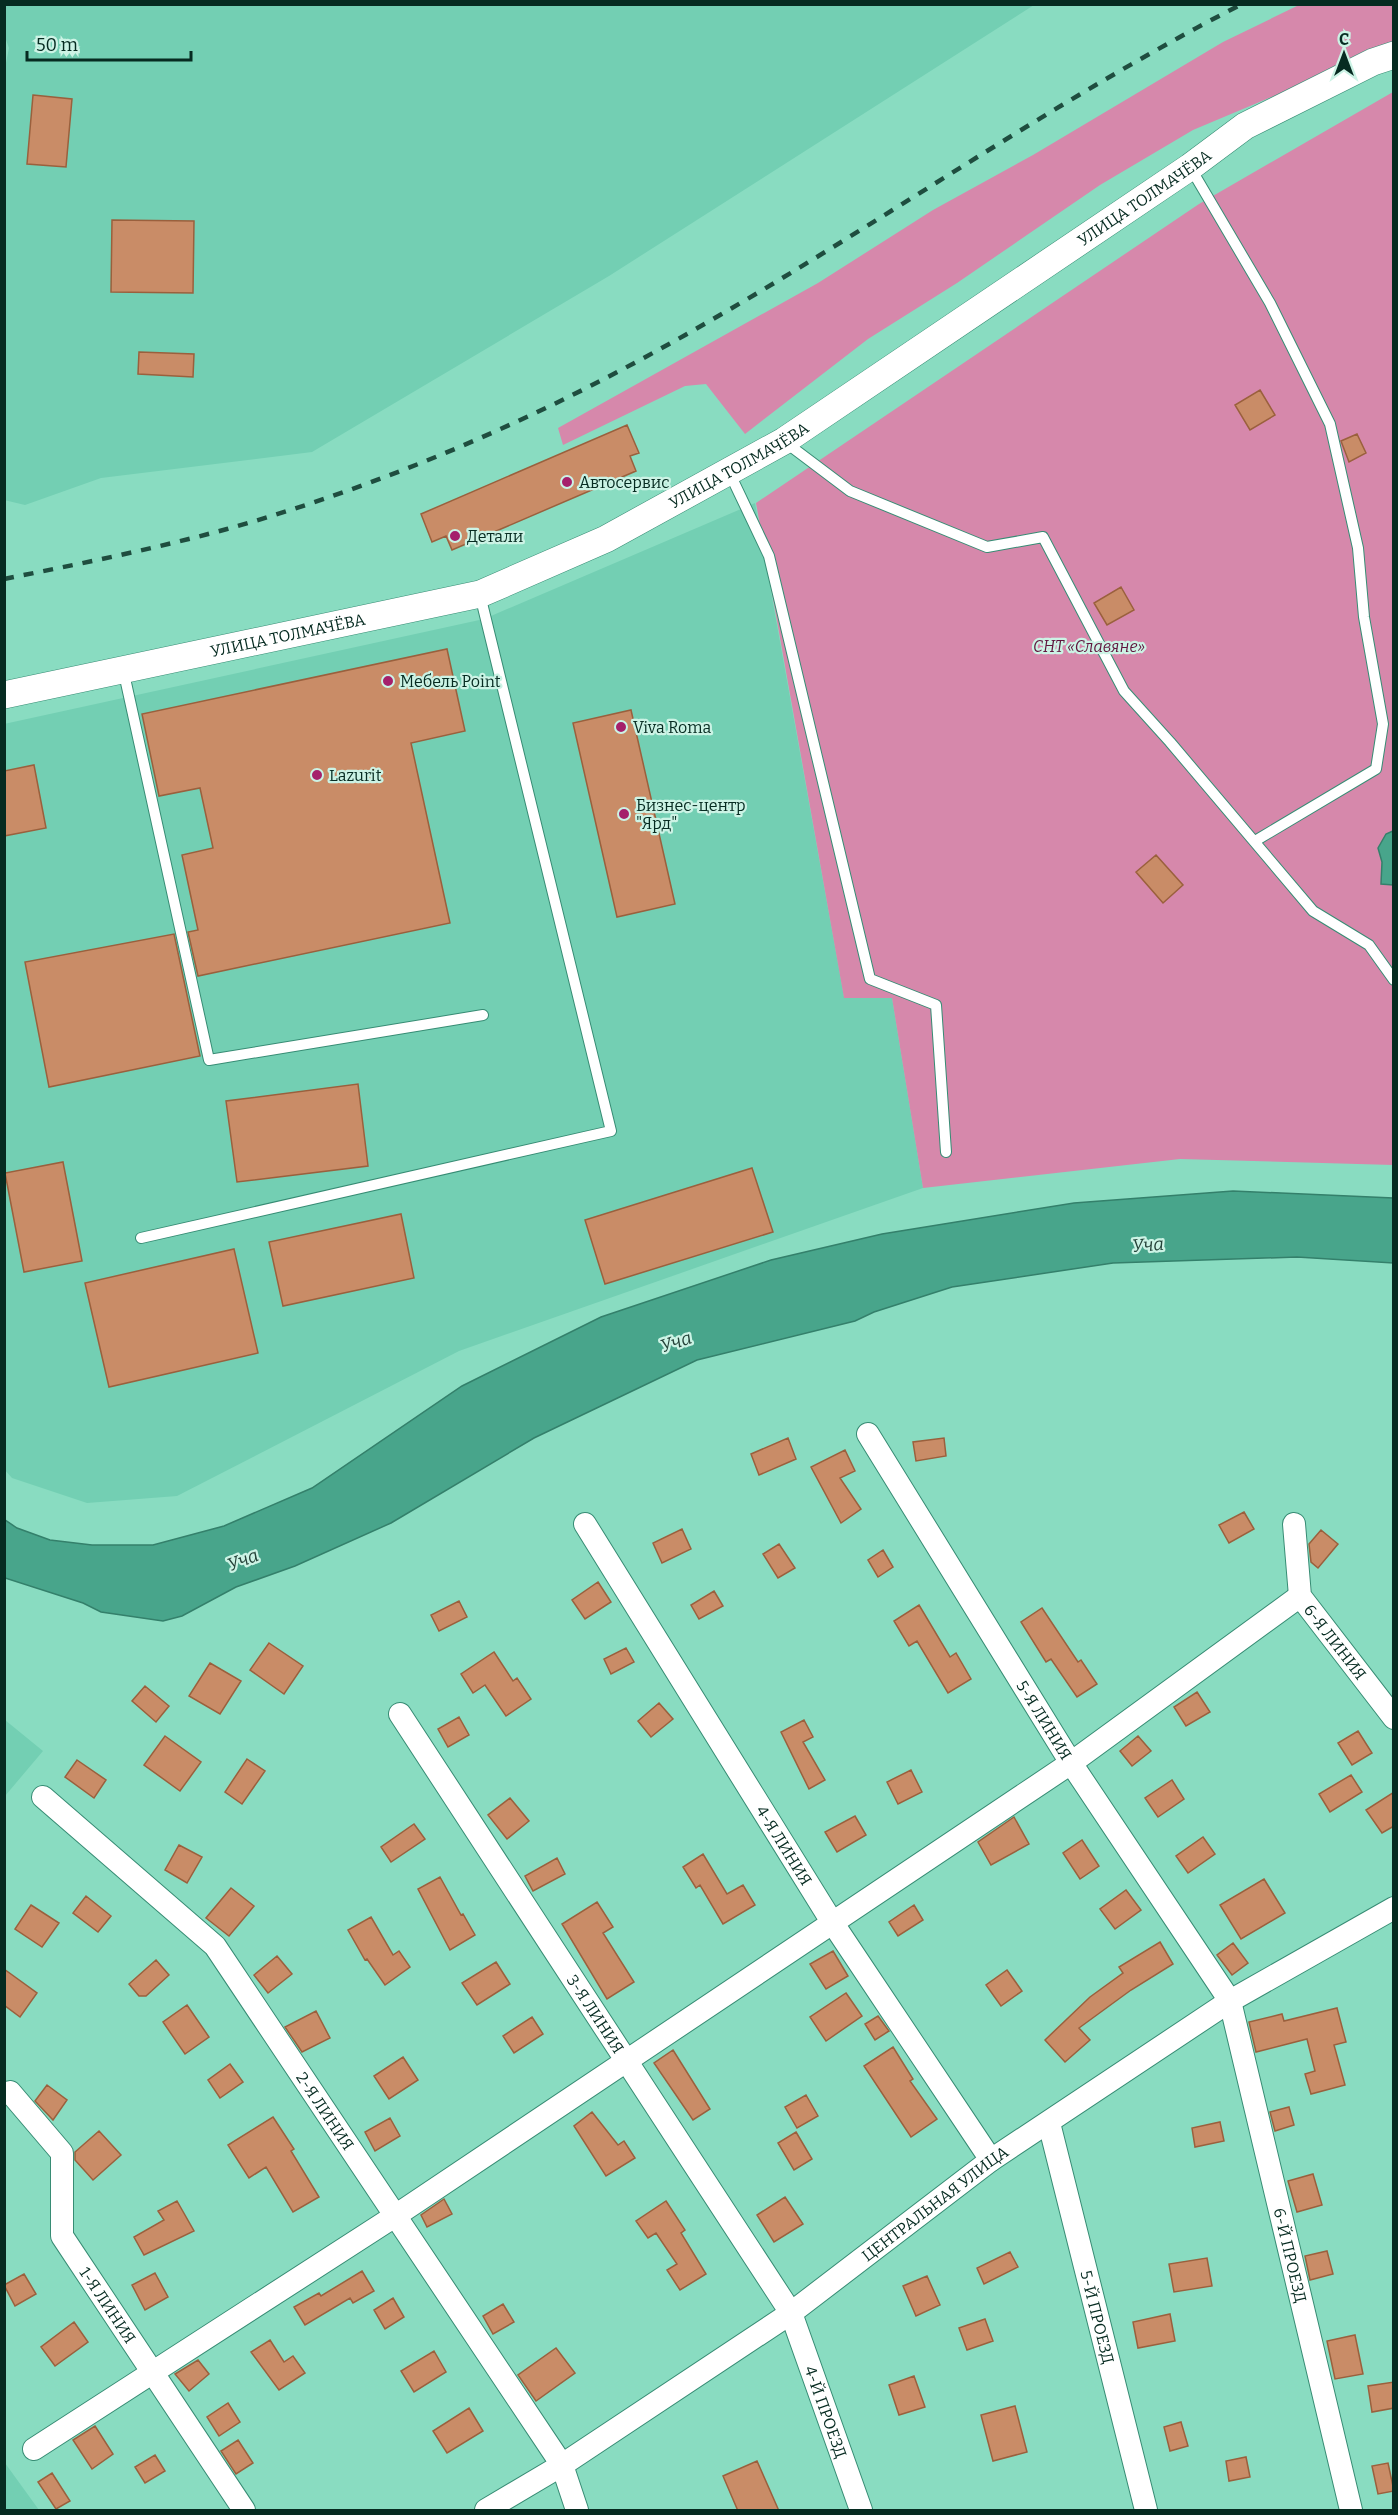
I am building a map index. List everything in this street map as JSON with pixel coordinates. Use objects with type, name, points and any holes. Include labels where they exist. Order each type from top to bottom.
[{"type":"street","name":"УЛИЦА ТОЛМАЧЁВА","points":[[4,695],[480,594],[606,539],[730,474],[784,441],[1190,167],[1245,126],[1363,67],[1394,55]]},
{"type":"street","name":"5-Я ЛИНИЯ","points":[[868,1434],[1071,1763],[1230,2001]]},
{"type":"street","name":"4-Я ЛИНИЯ","points":[[585,1524],[832,1922],[991,2160]]},
{"type":"street","name":"6-Я ЛИНИЯ","points":[[1294,1524],[1300,1596],[1394,1718]]},
{"type":"street","points":[[34,2450],[395,2216],[1071,1763],[1300,1596]]},
{"type":"street","name":"3-Я ЛИНИЯ","points":[[400,1714],[791,2313]]},
{"type":"street","name":"2-Я ЛИНИЯ","points":[[43,1797],[215,1946],[562,2465],[577,2511]]},
{"type":"street","name":"ЦЕНТРАЛЬНАЯ УЛИЦА","points":[[486,2511],[562,2465],[791,2313],[991,2160],[1230,2001],[1394,1908]]},
{"type":"street","name":"6-Й ПРОЕЗД","points":[[1230,2001],[1351,2511]]},
{"type":"street","name":"1-Я ЛИНИЯ","points":[[10,2092],[62,2153],[62,2236],[244,2511]]},
{"type":"street","name":"5-Й ПРОЕЗД","points":[[1048,2123],[1146,2511]]},
{"type":"street","name":"4-Й ПРОЕЗД","points":[[791,2313],[861,2511]]},
{"type":"lane","points":[[1190,167],[1270,303],[1330,424],[1358,548],[1364,617],[1388,716],[1376,770],[1255,841]]},
{"type":"lane","points":[[784,441],[849,491],[987,547],[1043,537],[1124,692],[1255,841],[1313,911],[1369,945],[1394,980]]},
{"type":"lane","points":[[730,474],[769,556],[870,979],[936,1005],[946,1152]]},
{"type":"lane","points":[[141,1238],[611,1131],[480,594]]},
{"type":"lane","points":[[123,669],[209,1060],[483,1015]]},
{"type":"shaded area","points":[[5,4],[1034,5],[609,276],[312,452],[101,478],[25,505],[4,500],[4,73],[9,48],[5,37]]},
{"type":"shaded area","points":[[755,503],[844,997],[892,998],[923,1188],[459,1351],[177,1496],[87,1503],[12,1478],[4,1469],[4,724],[484,619]]},
{"type":"shaded area","points":[[5,1720],[43,1751],[5,1796]]},
{"type":"shaded area","points":[[5,2463],[39,2510],[5,2510]]},
{"type":"green space","points":[[1299,5],[1393,5],[1393,46],[1193,130],[1100,185],[957,283],[868,339],[745,434],[706,384],[685,386],[563,445],[558,428],[818,283],[933,210],[1033,155],[1223,42]]},
{"type":"green space","name":"СНТ «Славяне»","points":[[1393,92],[1393,1165],[1180,1159],[923,1188],[892,998],[844,998],[756,503],[1199,204]]},
{"type":"water","points":[[1393,831],[1393,885],[1381,884],[1382,862],[1378,848],[1386,834]]},
{"type":"water","name":"Уча","points":[[1233,1191],[1393,1198],[1393,1263],[1297,1257],[1113,1263],[952,1287],[874,1312],[855,1321],[697,1360],[534,1438],[391,1523],[295,1566],[236,1587],[182,1616],[163,1621],[101,1612],[83,1603],[5,1578],[5,1520],[17,1528],[50,1540],[92,1545],[153,1545],[224,1526],[312,1488],[462,1386],[601,1317],[771,1260],[882,1234],[1074,1203]]},
{"type":"building","points":[[33,95],[72,99],[66,167],[27,164]]},
{"type":"building","points":[[112,220],[194,221],[193,293],[111,292]]},
{"type":"building","points":[[139,352],[194,354],[193,377],[138,374]]},
{"type":"building","points":[[1260,390],[1275,415],[1250,430],[1235,405]]},
{"type":"building","points":[[627,425],[639,453],[630,456],[636,471],[452,550],[446,536],[432,542],[421,514]]},
{"type":"building","points":[[1357,434],[1366,453],[1349,462],[1341,441]]},
{"type":"building","points":[[1121,587],[1134,610],[1107,625],[1094,603]]},
{"type":"building","points":[[447,649],[465,731],[411,743],[450,923],[198,976],[188,932],[198,930],[182,855],[213,848],[200,788],[159,796],[142,714]]},
{"type":"building","name":"Бизнес-центр \"Ярд\"","points":[[631,710],[675,904],[617,917],[573,723]]},
{"type":"building","points":[[34,765],[46,828],[4,836],[4,771]]},
{"type":"building","points":[[1156,855],[1183,885],[1163,903],[1136,872]]},
{"type":"building","points":[[174,934],[200,1056],[49,1087],[25,962]]},
{"type":"building","points":[[358,1084],[368,1166],[237,1182],[226,1101]]},
{"type":"building","points":[[63,1162],[82,1261],[24,1272],[5,1173]]},
{"type":"building","points":[[752,1168],[773,1232],[605,1284],[585,1220]]},
{"type":"building","points":[[401,1214],[414,1278],[283,1306],[269,1242]]},
{"type":"building","points":[[234,1249],[258,1353],[109,1387],[85,1283]]},
{"type":"building","points":[[788,1438],[796,1459],[759,1475],[751,1454]]},
{"type":"building","points":[[944,1438],[946,1456],[916,1461],[913,1442]]},
{"type":"building","points":[[845,1450],[855,1471],[840,1478],[861,1509],[841,1523],[811,1467]]},
{"type":"building","points":[[1244,1512],[1254,1529],[1229,1543],[1219,1525]]},
{"type":"building","points":[[682,1529],[691,1549],[662,1563],[653,1543]]},
{"type":"building","points":[[1321,1530],[1338,1544],[1318,1568],[1311,1562],[1309,1544]]},
{"type":"building","points":[[779,1544],[795,1568],[778,1578],[763,1554]]},
{"type":"building","points":[[883,1550],[893,1567],[878,1577],[868,1560]]},
{"type":"building","points":[[598,1582],[611,1602],[585,1619],[572,1600]]},
{"type":"building","points":[[714,1591],[723,1606],[699,1619],[691,1605]]},
{"type":"building","points":[[459,1601],[467,1617],[439,1631],[431,1615]]},
{"type":"building","points":[[919,1605],[950,1657],[956,1653],[971,1679],[948,1693],[917,1641],[909,1646],[894,1621]]},
{"type":"building","points":[[1042,1608],[1078,1662],[1081,1660],[1097,1684],[1077,1697],[1051,1659],[1046,1662],[1021,1622]]},
{"type":"building","points":[[269,1643],[303,1666],[284,1694],[250,1670]]},
{"type":"building","points":[[626,1648],[634,1662],[611,1674],[604,1659]]},
{"type":"building","points":[[494,1652],[513,1681],[517,1678],[531,1699],[506,1716],[485,1685],[473,1693],[461,1674]]},
{"type":"building","points":[[210,1663],[241,1681],[220,1714],[189,1696]]},
{"type":"building","points":[[145,1686],[169,1706],[156,1722],[132,1701]]},
{"type":"building","points":[[1197,1692],[1210,1712],[1186,1726],[1174,1707]]},
{"type":"building","points":[[659,1703],[673,1719],[651,1737],[638,1721]]},
{"type":"building","points":[[459,1717],[469,1735],[448,1747],[438,1729]]},
{"type":"building","points":[[804,1720],[813,1737],[803,1742],[825,1780],[809,1789],[781,1732]]},
{"type":"building","points":[[1358,1731],[1372,1753],[1352,1765],[1338,1743]]},
{"type":"building","points":[[165,1736],[201,1762],[180,1791],[144,1765]]},
{"type":"building","points":[[1138,1736],[1151,1751],[1132,1766],[1120,1751]]},
{"type":"building","points":[[247,1759],[265,1771],[242,1804],[225,1792]]},
{"type":"building","points":[[77,1760],[106,1780],[94,1798],[65,1777]]},
{"type":"building","points":[[911,1770],[922,1792],[898,1804],[887,1782]]},
{"type":"building","points":[[1351,1775],[1362,1792],[1330,1812],[1319,1794]]},
{"type":"building","points":[[1172,1780],[1184,1799],[1158,1817],[1145,1798]]},
{"type":"building","points":[[1394,1792],[1394,1826],[1382,1833],[1366,1810]]},
{"type":"building","points":[[510,1798],[529,1821],[507,1839],[488,1815]]},
{"type":"building","points":[[855,1816],[866,1835],[837,1852],[825,1832]]},
{"type":"building","points":[[1014,1817],[1029,1844],[991,1865],[978,1842]]},
{"type":"building","points":[[414,1824],[425,1839],[391,1862],[381,1847]]},
{"type":"building","points":[[1203,1837],[1215,1854],[1188,1873],[1176,1856]]},
{"type":"building","points":[[1082,1840],[1099,1866],[1080,1879],[1063,1853]]},
{"type":"building","points":[[179,1845],[202,1857],[187,1883],[165,1870]]},
{"type":"building","points":[[703,1854],[727,1894],[743,1885],[755,1905],[723,1924],[700,1885],[696,1888],[683,1867]]},
{"type":"building","points":[[557,1858],[565,1874],[533,1891],[525,1876]]},
{"type":"building","points":[[440,1877],[475,1935],[450,1950],[418,1889]]},
{"type":"building","points":[[1264,1879],[1285,1913],[1241,1939],[1220,1905]]},
{"type":"building","points":[[231,1888],[254,1906],[229,1936],[206,1918]]},
{"type":"building","points":[[1126,1890],[1141,1910],[1115,1929],[1100,1909]]},
{"type":"building","points":[[86,1896],[111,1916],[98,1932],[73,1913]]},
{"type":"building","points":[[597,1902],[613,1927],[603,1933],[634,1982],[607,1999],[562,1924]]},
{"type":"building","points":[[31,1905],[59,1923],[42,1947],[15,1929]]},
{"type":"building","points":[[914,1905],[923,1920],[898,1936],[889,1922]]},
{"type":"building","points":[[371,1917],[393,1955],[399,1951],[410,1967],[385,1985],[367,1959],[365,1960],[348,1930]]},
{"type":"building","points":[[1160,1942],[1173,1964],[1131,1990],[1079,2028],[1090,2040],[1065,2062],[1045,2040],[1090,1997],[1123,1973],[1119,1967]]},
{"type":"building","points":[[1233,1943],[1248,1963],[1232,1975],[1217,1955]]},
{"type":"building","points":[[833,1951],[848,1976],[826,1989],[810,1964]]},
{"type":"building","points":[[277,1956],[292,1974],[268,1993],[254,1975]]},
{"type":"building","points":[[156,1960],[169,1975],[146,1996],[139,1996],[129,1984]]},
{"type":"building","points":[[496,1962],[510,1984],[477,2005],[462,1983]]},
{"type":"building","points":[[4,1969],[37,1993],[20,2017],[4,2005]]},
{"type":"building","points":[[1007,1970],[1022,1991],[1001,2006],[986,1985]]},
{"type":"building","points":[[846,1993],[862,2016],[826,2041],[810,2017]]},
{"type":"building","points":[[187,2005],[209,2037],[185,2054],[163,2022]]},
{"type":"building","points":[[1337,2008],[1346,2042],[1334,2045],[1345,2085],[1311,2094],[1305,2074],[1315,2071],[1307,2039],[1256,2052],[1249,2022],[1282,2014],[1284,2021]]},
{"type":"building","points":[[316,2011],[330,2038],[302,2052],[285,2027]]},
{"type":"building","points":[[878,2016],[889,2031],[875,2040],[865,2024]]},
{"type":"building","points":[[532,2017],[543,2034],[514,2053],[503,2036]]},
{"type":"building","points":[[893,2047],[913,2079],[910,2081],[937,2119],[911,2137],[864,2066]]},
{"type":"building","points":[[673,2050],[710,2109],[693,2120],[654,2063]]},
{"type":"building","points":[[403,2057],[418,2080],[389,2099],[374,2076]]},
{"type":"building","points":[[230,2064],[243,2082],[220,2098],[208,2080]]},
{"type":"building","points":[[47,2085],[67,2100],[53,2120],[35,2101]]},
{"type":"building","points":[[806,2095],[818,2116],[797,2128],[785,2107]]},
{"type":"building","points":[[1289,2107],[1294,2125],[1275,2131],[1270,2112]]},
{"type":"building","points":[[592,2112],[618,2145],[624,2141],[635,2158],[606,2176],[574,2126]]},
{"type":"building","points":[[273,2117],[294,2149],[291,2151],[319,2197],[293,2212],[266,2167],[249,2178],[228,2145]]},
{"type":"building","points":[[390,2118],[400,2136],[375,2151],[365,2132]]},
{"type":"building","points":[[1220,2122],[1224,2141],[1195,2147],[1192,2128]]},
{"type":"building","points":[[99,2131],[121,2155],[93,2180],[75,2160],[75,2152]]},
{"type":"building","points":[[796,2132],[812,2159],[794,2170],[778,2143]]},
{"type":"building","points":[[1313,2174],[1322,2205],[1297,2212],[1288,2181]]},
{"type":"building","points":[[785,2197],[803,2224],[774,2242],[757,2215]]},
{"type":"building","points":[[444,2199],[452,2214],[427,2227],[421,2215]]},
{"type":"building","points":[[177,2201],[194,2231],[144,2255],[134,2237],[164,2220],[158,2211]]},
{"type":"building","points":[[666,2201],[685,2230],[681,2233],[706,2274],[680,2290],[667,2270],[677,2264],[656,2233],[648,2238],[636,2221]]},
{"type":"building","points":[[1327,2251],[1333,2274],[1310,2280],[1305,2256]]},
{"type":"building","points":[[1010,2252],[1018,2267],[984,2284],[977,2268]]},
{"type":"building","points":[[1207,2258],[1212,2286],[1174,2292],[1169,2264]]},
{"type":"building","points":[[362,2271],[374,2291],[353,2303],[350,2298],[305,2325],[294,2307],[319,2293],[321,2296]]},
{"type":"building","points":[[155,2273],[168,2297],[145,2310],[132,2285]]},
{"type":"building","points":[[24,2274],[36,2294],[15,2306],[4,2285]]},
{"type":"building","points":[[927,2276],[940,2305],[916,2316],[903,2286]]},
{"type":"building","points":[[393,2298],[404,2317],[385,2329],[374,2310]]},
{"type":"building","points":[[503,2304],[514,2322],[493,2334],[483,2316]]},
{"type":"building","points":[[1170,2314],[1175,2341],[1138,2348],[1133,2322]]},
{"type":"building","points":[[985,2319],[993,2341],[967,2350],[959,2328]]},
{"type":"building","points":[[74,2322],[88,2342],[55,2366],[41,2347]]},
{"type":"building","points":[[1355,2335],[1363,2374],[1335,2379],[1327,2341]]},
{"type":"building","points":[[270,2340],[284,2362],[293,2356],[305,2373],[279,2390],[251,2352]]},
{"type":"building","points":[[556,2348],[575,2373],[536,2401],[518,2375]]},
{"type":"building","points":[[434,2351],[446,2372],[414,2392],[401,2371]]},
{"type":"building","points":[[198,2360],[209,2374],[189,2391],[175,2374]]},
{"type":"building","points":[[914,2376],[925,2407],[899,2415],[889,2385]]},
{"type":"building","points":[[1394,2382],[1394,2408],[1372,2412],[1368,2386]]},
{"type":"building","points":[[228,2403],[240,2422],[219,2436],[207,2417]]},
{"type":"building","points":[[1015,2406],[1027,2452],[993,2461],[981,2415]]},
{"type":"building","points":[[469,2408],[483,2431],[447,2453],[433,2431]]},
{"type":"building","points":[[1181,2422],[1188,2446],[1170,2451],[1164,2427]]},
{"type":"building","points":[[95,2426],[113,2454],[92,2469],[73,2440]]},
{"type":"building","points":[[238,2440],[253,2463],[236,2474],[221,2451]]},
{"type":"building","points":[[155,2455],[165,2471],[145,2483],[135,2467]]},
{"type":"building","points":[[1246,2457],[1250,2477],[1229,2481],[1226,2461]]},
{"type":"building","points":[[757,2461],[779,2511],[738,2511],[723,2476]]},
{"type":"building","points":[[1388,2463],[1394,2491],[1378,2494],[1372,2466]]},
{"type":"building","points":[[52,2473],[70,2501],[56,2509],[38,2482]]},
{"type":"railway","points":[[4,579],[144,550],[266,518],[381,478],[531,415],[623,369],[712,319],[801,267],[1063,105],[1242,4]]},
{"type":"place","name":"Автосервис","points":[[567,482]]},
{"type":"place","name":"Детали","points":[[455,536]]},
{"type":"place","name":"Мебель Point","points":[[388,681]]},
{"type":"place","name":"Viva Roma","points":[[621,727]]},
{"type":"place","name":"Lazurit","points":[[317,775]]},
{"type":"place","name":"Бизнес-центр \"Ярд\"","points":[[624,814]]}]
